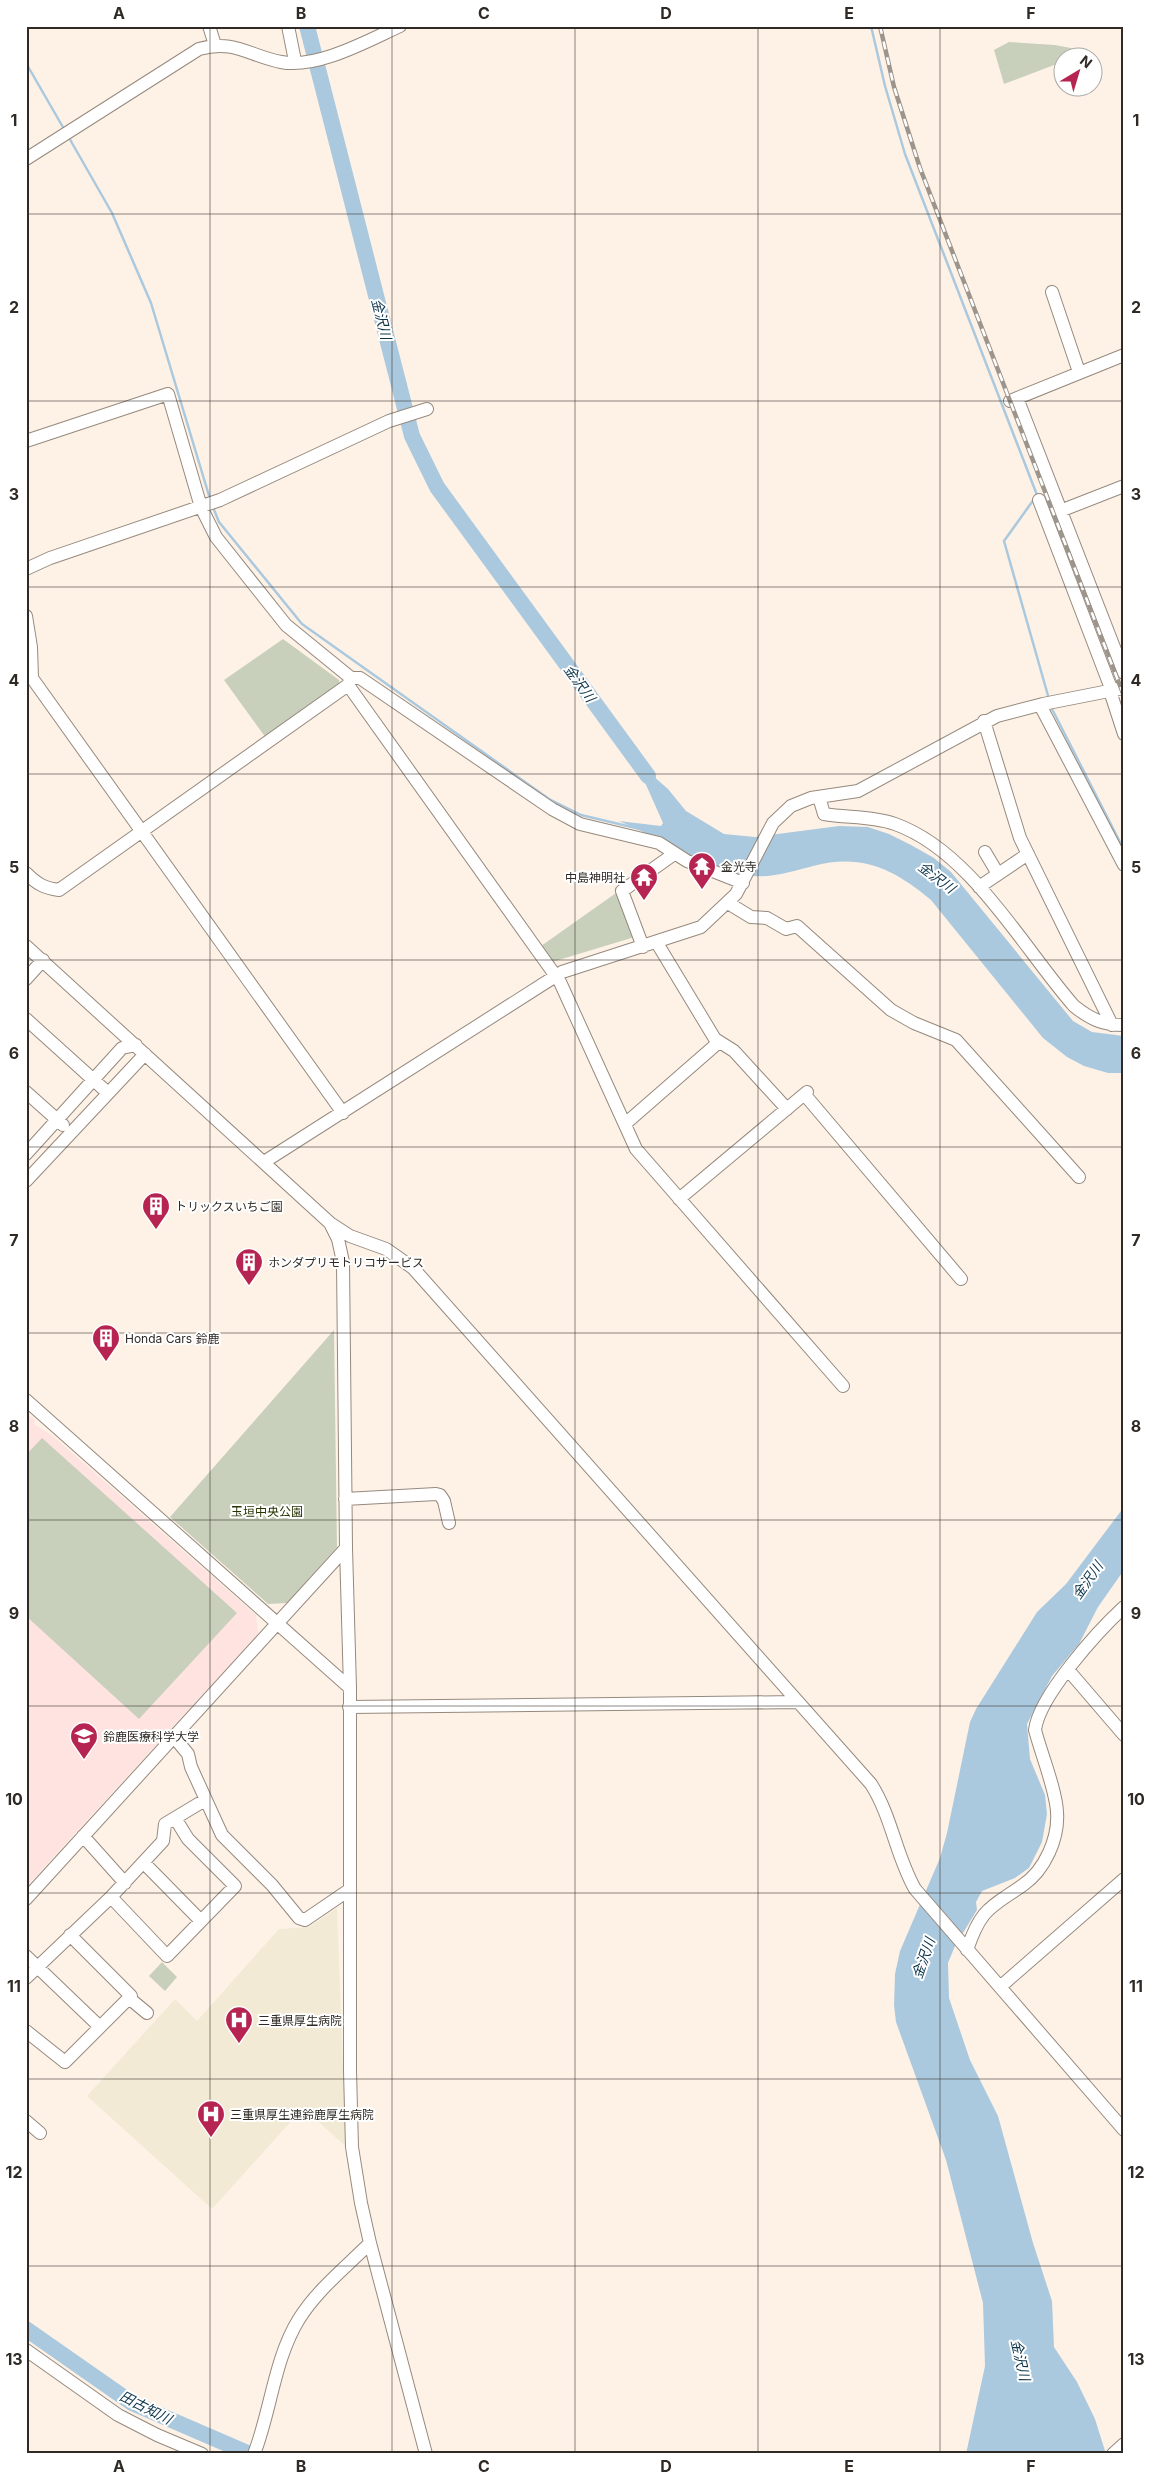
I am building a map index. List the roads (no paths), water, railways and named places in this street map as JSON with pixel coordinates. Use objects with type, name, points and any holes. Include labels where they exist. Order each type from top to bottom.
[{"type":"street","points":[[209,26],[215,45]]},
{"type":"street","points":[[288,26],[298,61]]},
{"type":"street","points":[[26,159],[190,53],[215,45],[242,48],[281,62],[298,61],[331,56],[400,26]]},
{"type":"street","points":[[1052,292],[1079,372]]},
{"type":"street","points":[[1124,356],[1013,399],[1060,511],[1124,673]]},
{"type":"street","points":[[26,441],[168,394],[202,507],[216,537],[275,614],[350,681],[560,982],[636,1149],[842,1386]]},
{"type":"street","points":[[26,569],[50,558],[220,500],[392,420],[427,409]]},
{"type":"street","points":[[1060,511],[1124,486]]},
{"type":"street","points":[[1039,500],[1115,690],[1124,734]]},
{"type":"street","points":[[26,616],[31,647],[32,678],[343,1113]]},
{"type":"street","points":[[26,873],[37,884],[59,890],[350,681],[360,678],[552,809],[580,824],[648,839],[663,845],[674,854],[699,867],[743,883]]},
{"type":"street","points":[[264,1162],[562,972],[702,927],[728,903],[743,883],[773,823],[791,806],[819,797],[858,791],[984,721],[997,716],[1046,703],[1115,690]]},
{"type":"street","points":[[1046,703],[1124,865]]},
{"type":"street","points":[[984,721],[1020,838],[1118,1025]]},
{"type":"street","points":[[819,797],[824,814],[895,824],[932,842],[945,852],[978,887],[1074,1006],[1090,1018],[1118,1025]]},
{"type":"street","points":[[985,852],[998,874]]},
{"type":"street","points":[[643,947],[622,891],[674,854]]},
{"type":"street","points":[[978,887],[1028,854]]},
{"type":"street","points":[[728,903],[751,917],[767,918],[786,929],[797,926],[891,1010],[914,1023],[956,1040],[1079,1178]]},
{"type":"street","points":[[657,943],[708,1030],[719,1042],[734,1051],[787,1109]]},
{"type":"street","points":[[26,946],[330,1223],[350,1236],[386,1249],[413,1268],[871,1784],[880,1798],[903,1868],[915,1889],[1124,2130]]},
{"type":"street","points":[[26,978],[42,960]]},
{"type":"street","points":[[26,1019],[108,1093]]},
{"type":"street","points":[[625,1124],[719,1042]]},
{"type":"street","points":[[26,1154],[122,1048],[140,1049]]},
{"type":"street","points":[[27,1178],[108,1093],[140,1049]]},
{"type":"street","points":[[26,1092],[71,1132]]},
{"type":"street","points":[[678,1199],[806,1093],[962,1279]]},
{"type":"street","points":[[330,1223],[338,1239],[343,1262],[345,1499],[350,1688],[349,1890],[352,2147],[370,2243],[426,2454]]},
{"type":"street","points":[[26,1400],[350,1688]]},
{"type":"street","points":[[345,1499],[436,1494],[440,1495],[444,1501],[449,1522]]},
{"type":"street","points":[[26,1899],[346,1548]]},
{"type":"street","points":[[966,1948],[984,1914],[998,1900],[1030,1879],[1044,1862],[1056,1828],[1057,1810],[1035,1730],[1050,1693],[1105,1625],[1124,1607]]},
{"type":"street","points":[[1069,1671],[1124,1735]]},
{"type":"street","points":[[350,1707],[797,1702]]},
{"type":"street","points":[[174,1737],[188,1754],[205,1800],[222,1835],[272,1886],[299,1918],[306,1920],[349,1890]]},
{"type":"street","points":[[26,1978],[111,1898],[144,1863],[163,1841],[165,1824],[205,1800]]},
{"type":"street","points":[[111,1898],[167,1956],[234,1886],[188,1839],[175,1818]]},
{"type":"street","points":[[83,1836],[125,1882]]},
{"type":"street","points":[[144,1863],[201,1921]]},
{"type":"street","points":[[1000,1988],[1124,1879]]},
{"type":"street","points":[[70,1935],[131,1996],[129,1998],[147,2013]]},
{"type":"street","points":[[26,1956],[100,2027]]},
{"type":"street","points":[[26,2031],[65,2062],[129,1998]]},
{"type":"street","points":[[26,2121],[40,2133]]},
{"type":"street","points":[[256,2448],[285,2351],[299,2319],[322,2291],[370,2243]]},
{"type":"street","points":[[26,2350],[118,2415],[157,2435],[202,2454]]},
{"type":"street","points":[[1113,2454],[1124,2444]]},
{"type":"water","points":[[635,760],[668,789],[686,811],[724,834],[755,837],[839,826],[868,827],[889,834],[934,858],[951,872],[1073,1021],[1092,1032],[1124,1036],[1124,1073],[1108,1073],[1084,1066],[1067,1057],[1043,1038],[931,900],[890,872],[876,866],[847,861],[831,862],[775,875],[753,876],[737,873],[702,861],[619,821],[661,826],[663,823]]},
{"type":"water","points":[[1124,1507],[1124,1570],[1098,1607],[1079,1644],[1052,1676],[1027,1724],[1030,1759],[1045,1795],[1047,1814],[1042,1842],[1029,1868],[1015,1878],[982,1891],[976,1902],[977,1910],[955,1946],[948,1963],[949,1998],[970,2060],[998,2116],[1033,2243],[1052,2301],[1054,2347],[1077,2382],[1095,2419],[1106,2454],[966,2454],[985,2366],[983,2303],[946,2160],[896,2022],[894,2005],[895,1974],[900,1951],[940,1858],[970,1722],[976,1709],[1037,1612],[1066,1584]]},
{"type":"waterway","name":"金沢川","points":[[307,26],[412,436],[437,487],[648,776]]},
{"type":"waterway","points":[[871,26],[885,86],[905,154],[1037,495],[1004,541],[1049,699]]},
{"type":"waterway","points":[[26,63],[64,129]]},
{"type":"waterway","points":[[68,136],[112,213],[151,303],[210,499]]},
{"type":"waterway","points":[[213,507],[219,522],[302,624],[549,799],[581,815],[640,829]]},
{"type":"waterway","points":[[1051,707],[1124,850]]},
{"type":"waterway","name":"田古知川","points":[[26,2329],[132,2403],[250,2454]]},
{"type":"railway","points":[[880,26],[894,87],[920,168],[1124,696]]},
{"type":"place","name":"金光寺","points":[[702,890]]},
{"type":"place","name":"中島神明社","points":[[644,901]]},
{"type":"place","name":"トリックスいちご園","points":[[156,1230]]},
{"type":"place","name":"ホンダプリモトリコサービス","points":[[249,1286]]},
{"type":"place","name":"Honda Cars 鈴鹿","points":[[106,1362]]},
{"type":"place","name":"鈴鹿医療科学大学","points":[[84,1760]]},
{"type":"place","name":"三重県厚生病院","points":[[239,2044]]},
{"type":"place","name":"三重県厚生連鈴鹿厚生病院","points":[[211,2138]]},
{"type":"park label","name":"玉垣中央公園","points":[[267,1511]]}]
